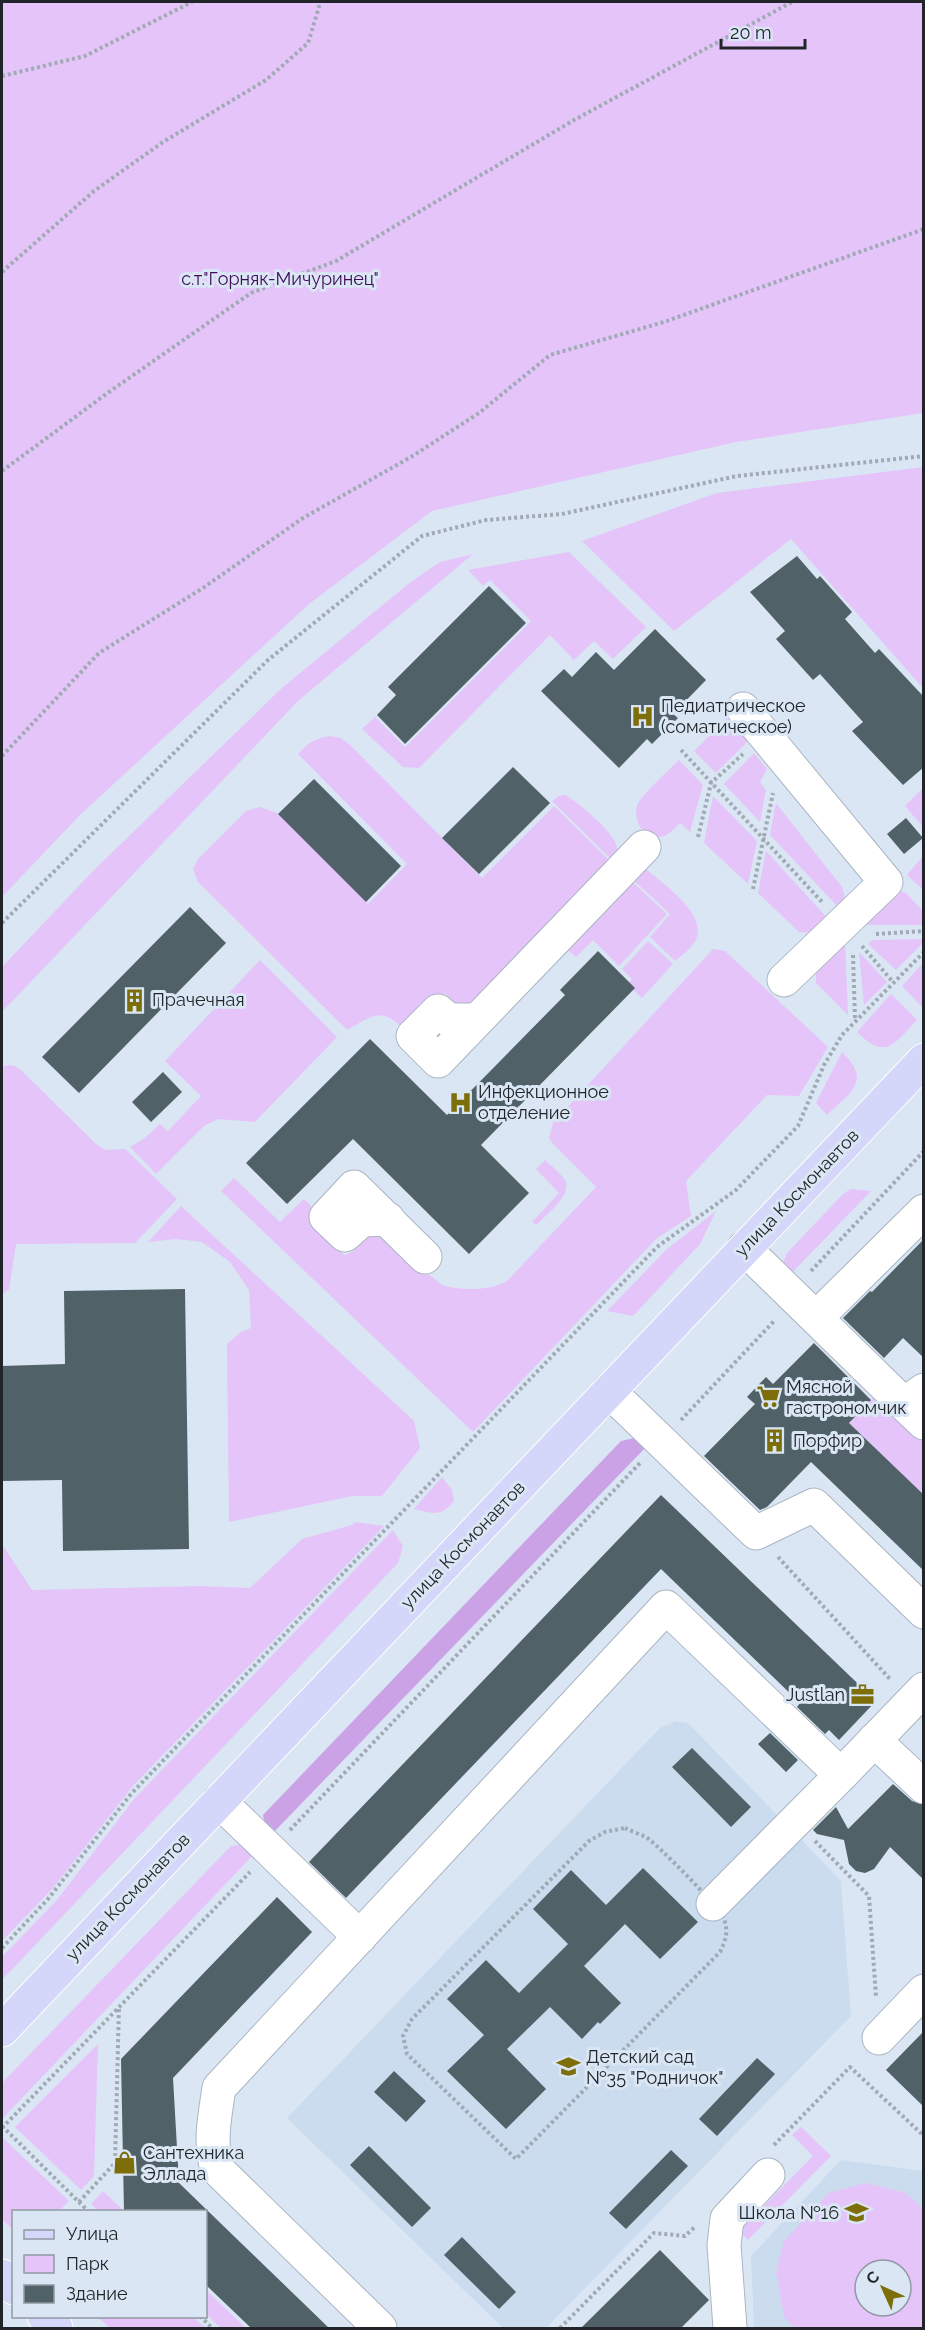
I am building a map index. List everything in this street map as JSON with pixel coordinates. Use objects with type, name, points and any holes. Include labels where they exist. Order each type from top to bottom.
[{"type":"main road","name":"улица Космонавтов","points":[[2,2030],[924,1060]]},
{"type":"lane","points":[[743,709],[885,882],[848,930],[784,980]]},
{"type":"lane","points":[[477,1020],[644,847]]},
{"type":"lane","points":[[806,1308],[924,1211]]},
{"type":"lane","points":[[388,1220],[425,1257]]},
{"type":"lane","points":[[744,1248],[806,1308],[917,1406]]},
{"type":"lane","points":[[609,1391],[756,1533],[814,1505],[924,1612]]},
{"type":"lane","points":[[380,2328],[217,2169],[212,2153],[219,2088],[666,1607],[841,1774]]},
{"type":"lane","points":[[713,1904],[917,1696]]},
{"type":"lane","points":[[874,1740],[924,1787]]},
{"type":"lane","points":[[219,1801],[360,1936]]},
{"type":"lane","points":[[879,2038],[924,1991]]},
{"type":"lane","points":[[730,2328],[724,2245],[727,2219],[768,2175]]},
{"type":"path","points":[[2,76],[85,56],[192,2]]},
{"type":"path","points":[[2,272],[103,185],[163,142],[266,80],[308,43],[319,7],[317,2]]},
{"type":"path","points":[[2,471],[109,392],[251,293],[336,261],[574,120],[792,2]]},
{"type":"path","points":[[2,756],[99,653],[203,588],[303,518],[411,457],[478,413],[550,355],[664,322],[924,229]]},
{"type":"path","points":[[2,923],[268,660],[422,536],[486,520],[562,514],[737,476],[924,456]]},
{"type":"path","points":[[698,837],[711,783],[765,735]]},
{"type":"path","points":[[681,750],[848,930],[893,982]]},
{"type":"path","points":[[753,889],[773,793]]},
{"type":"path","points":[[848,930],[924,931]]},
{"type":"path","points":[[848,930],[855,1020]]},
{"type":"path","points":[[2,1948],[48,1899],[131,1794],[657,1247],[736,1190],[798,1126],[824,1065],[842,1035],[924,952]]},
{"type":"path","points":[[88,2210],[2,2127],[271,1851],[660,1442],[806,1308],[805,1278],[924,1151]]},
{"type":"path","points":[[756,1533],[917,1696]]},
{"type":"path","points":[[795,1821],[869,1896],[879,2038],[850,2067]]},
{"type":"path","points":[[625,1828],[647,1838],[713,1904],[723,1916],[727,1930],[727,1939],[720,1952],[516,2159],[407,2054],[403,2036],[412,2019],[589,1841],[605,1832],[625,1828]]},
{"type":"path","points":[[79,2202],[115,2163],[119,2006]]},
{"type":"shaded area","points":[[634,1438],[647,1446],[272,1834],[265,1825],[263,1815],[621,1441]]},
{"type":"shaded area","name":"Детский сад №35 \"Родничок\"","points":[[676,1721],[688,1723],[841,1881],[851,2016],[546,2328],[503,2328],[287,2118],[660,1728]]},
{"type":"shaded area","name":"Школа №16","points":[[841,2160],[923,2171],[923,2328],[754,2328],[751,2256]]},
{"type":"green space","name":"с.т.\"Горняк-Мичуринец\"","points":[[2,2],[923,2],[923,413],[736,442],[432,511],[309,604],[80,815],[2,897]]},
{"type":"green space","points":[[923,467],[923,688],[791,539],[674,631],[582,541],[717,493]]},
{"type":"green space","points":[[569,552],[646,627],[613,659],[594,641],[574,660],[550,635],[419,768],[403,767],[362,729],[375,717],[405,747],[531,621],[490,580],[483,586],[468,570]]},
{"type":"green space","points":[[473,554],[298,701],[2,1012],[2,967],[95,869],[283,687],[412,581],[440,562]]},
{"type":"green space","points":[[727,718],[748,741],[716,773],[694,751]]},
{"type":"green space","points":[[330,736],[341,738],[350,745],[482,878],[554,806],[617,868],[489,1003],[464,1009],[444,993],[407,1032],[391,1019],[378,1015],[347,1030],[198,882],[193,869],[198,859],[246,811],[260,807],[277,813],[368,904],[407,864],[298,754],[312,742]]},
{"type":"green space","points":[[754,753],[767,769],[760,782],[766,790],[760,822],[724,784]]},
{"type":"green space","points":[[679,760],[703,785],[690,832],[680,823],[668,834],[653,837],[642,830],[639,825],[637,806],[649,789]]},
{"type":"green space","points":[[923,788],[923,827],[905,806]]},
{"type":"green space","points":[[565,795],[594,817],[613,838],[617,849],[615,863],[552,801]]},
{"type":"green space","points":[[713,796],[757,841],[748,884],[704,843]]},
{"type":"green space","points":[[776,803],[842,887],[845,898],[841,910],[770,835]]},
{"type":"green space","points":[[766,851],[831,922],[813,933],[799,932],[758,893]]},
{"type":"green space","points":[[923,856],[923,890],[907,875]]},
{"type":"green space","points":[[640,868],[646,869],[680,899],[688,908],[698,927],[694,944],[675,961],[650,937],[670,914],[627,874]]},
{"type":"green space","points":[[625,875],[667,914],[619,966],[593,940],[576,957],[561,944]]},
{"type":"green space","points":[[896,890],[906,893],[923,911],[923,925],[860,925]]},
{"type":"green space","points":[[923,939],[923,943],[896,970],[868,944],[872,940]]},
{"type":"green space","points":[[648,941],[673,964],[642,998],[627,984],[632,979],[622,969]]},
{"type":"green space","points":[[845,941],[848,1015],[816,983],[816,970]]},
{"type":"green space","points":[[713,949],[725,951],[828,1047],[799,1096],[767,1095],[686,1181],[691,1216],[656,1239],[473,1432],[221,1191],[234,1178],[280,1222],[304,1199],[316,1211],[310,1218],[311,1224],[344,1255],[349,1254],[376,1232],[442,1285],[475,1289],[492,1287],[507,1281],[596,1187],[553,1144],[549,1138],[553,1123]]},
{"type":"green space","points":[[859,952],[887,982],[864,1005]]},
{"type":"green space","points":[[260,960],[337,1037],[255,1122],[218,1119],[204,1126],[156,1174],[130,1147],[145,1138],[160,1124],[168,1131],[201,1096],[165,1061]]},
{"type":"green space","points":[[923,963],[923,1008],[902,986]]},
{"type":"green space","points":[[891,994],[917,1020],[896,1042],[889,1046],[875,1046],[857,1032]]},
{"type":"green space","points":[[842,1052],[856,1071],[857,1079],[850,1093],[827,1115],[816,1103]]},
{"type":"green space","points":[[15,1066],[22,1071],[97,1145],[106,1150],[125,1149],[177,1199],[135,1243],[16,1244],[9,1289],[2,1295],[2,1067]]},
{"type":"green space","points":[[545,1160],[563,1177],[566,1186],[557,1205],[536,1225],[532,1222],[559,1193],[536,1169]]},
{"type":"green space","points":[[851,1189],[871,1191],[785,1280],[783,1263],[787,1253],[843,1194]]},
{"type":"green space","points":[[181,1206],[414,1421],[420,1448],[382,1496],[352,1496],[229,1522],[227,1344],[241,1332],[251,1328],[249,1290],[230,1262],[202,1242],[176,1239],[148,1242]]},
{"type":"green space","points":[[716,1211],[700,1244],[633,1316],[607,1311],[667,1249]]},
{"type":"green space","points":[[877,1394],[923,1439],[923,1495],[849,1423]]},
{"type":"green space","points":[[442,1477],[452,1490],[454,1501],[445,1510],[436,1513],[414,1509]]},
{"type":"green space","points":[[355,1522],[384,1526],[132,1787],[53,1888],[2,1941],[2,1544],[32,1590],[200,1586],[250,1588],[302,1539],[352,1525]]},
{"type":"green space","points":[[393,1530],[403,1546],[398,1563],[2,1980],[2,1957],[57,1900],[134,1799]]},
{"type":"green space","points":[[241,1845],[255,1853],[2,2119],[2,2083],[231,1846]]},
{"type":"green space","points":[[98,2044],[94,2176],[81,2190],[15,2127]]},
{"type":"green space","points":[[801,2127],[831,2156],[748,2240],[739,2231],[813,2156],[792,2135]]},
{"type":"green space","points":[[2,2137],[69,2201],[60,2210],[12,2210],[12,2229],[2,2219]]},
{"type":"green space","name":"Школа №16","points":[[866,2183],[906,2193],[923,2210],[923,2328],[795,2328],[784,2317],[776,2272],[784,2241],[829,2193]]},
{"type":"green space","points":[[103,2191],[123,2210],[98,2210],[91,2204]]},
{"type":"green space","points":[[207,2291],[246,2328],[221,2328],[207,2315]]},
{"type":"green space","points":[[99,2318],[194,2318],[206,2328],[110,2328]]},
{"type":"building","points":[[797,556],[817,579],[820,576],[852,612],[845,619],[875,653],[879,649],[924,697],[924,767],[903,785],[852,731],[863,722],[820,674],[813,680],[776,639],[785,631],[750,592]]},
{"type":"building","points":[[489,586],[526,623],[405,744],[377,715],[396,695],[388,687]]},
{"type":"building","points":[[655,629],[706,680],[673,714],[678,718],[652,744],[647,739],[619,768],[541,691],[564,669],[572,677],[596,652],[614,670]]},
{"type":"building","points":[[513,767],[550,803],[479,874],[442,838]]},
{"type":"building","points":[[314,779],[401,866],[366,902],[278,814]]},
{"type":"building","points":[[906,818],[923,838],[904,854],[887,834]]},
{"type":"building","name":"Прачечная","points":[[190,907],[226,943],[79,1093],[42,1057]]},
{"type":"building","points":[[598,951],[635,988],[481,1145],[529,1193],[469,1254],[353,1139],[287,1204],[246,1163],[370,1039],[447,1115],[565,995],[560,990]]},
{"type":"building","points":[[163,1072],[182,1092],[151,1122],[132,1102]]},
{"type":"building","points":[[924,1239],[924,1358],[903,1338],[884,1358],[843,1318]]},
{"type":"building","points":[[185,1289],[189,1549],[63,1551],[62,1480],[2,1481],[2,1366],[65,1364],[64,1291]]},
{"type":"building","name":"Порфир","points":[[814,1343],[871,1400],[849,1423],[924,1495],[924,1571],[811,1462],[767,1507],[760,1510],[704,1456],[755,1404],[747,1397],[766,1377],[773,1384]]},
{"type":"building","points":[[661,1495],[876,1701],[839,1740],[829,1730],[825,1734],[797,1707],[800,1703],[661,1569],[346,1898],[309,1862]]},
{"type":"building","points":[[770,1733],[798,1760],[786,1772],[758,1744]]},
{"type":"building","points":[[692,1748],[751,1807],[731,1827],[672,1767]]},
{"type":"building","points":[[893,1784],[912,1801],[924,1805],[924,1880],[890,1847],[874,1869],[865,1873],[856,1871],[849,1864],[844,1840],[817,1834],[813,1830],[836,1807],[848,1829]]},
{"type":"building","points":[[643,1868],[698,1922],[660,1959],[625,1924],[584,1966],[621,2003],[582,2039],[550,2007],[507,2049],[546,2089],[506,2129],[447,2071],[484,2035],[447,1999],[486,1960],[519,1993],[568,1944],[533,1909],[571,1870],[606,1905]]},
{"type":"building","points":[[277,1897],[312,1932],[173,2078],[179,2183],[207,2210],[124,2210],[121,2059]]},
{"type":"building","points":[[924,2031],[924,2107],[886,2070]]},
{"type":"building","points":[[757,2058],[775,2074],[717,2136],[699,2119]]},
{"type":"building","points":[[394,2071],[426,2101],[406,2122],[374,2092]]},
{"type":"building","points":[[369,2146],[431,2208],[412,2227],[350,2165]]},
{"type":"building","points":[[671,2150],[688,2166],[626,2229],[609,2213]]},
{"type":"building","points":[[207,2210],[329,2328],[251,2328],[207,2286]]},
{"type":"building","points":[[462,2237],[516,2292],[499,2309],[444,2255]]},
{"type":"building","points":[[660,2250],[709,2300],[681,2328],[581,2328]]},
{"type":"place","name":"Педиатрическое (соматическое)","points":[[643,716]]},
{"type":"place","name":"Прачечная","points":[[134,1000]]},
{"type":"place","name":"Инфекционное отделение","points":[[460,1102]]},
{"type":"place","name":"Мясной гастрономчик","points":[[768,1397]]},
{"type":"place","name":"Порфир","points":[[775,1441]]},
{"type":"place","name":"Justlan","points":[[863,1695]]},
{"type":"place","name":"Детский сад №35 \"Родничок\"","points":[[568,2067]]},
{"type":"place","name":"Сантехника Эллада","points":[[125,2163]]},
{"type":"place","name":"Школа №16","points":[[857,2213]]}]
